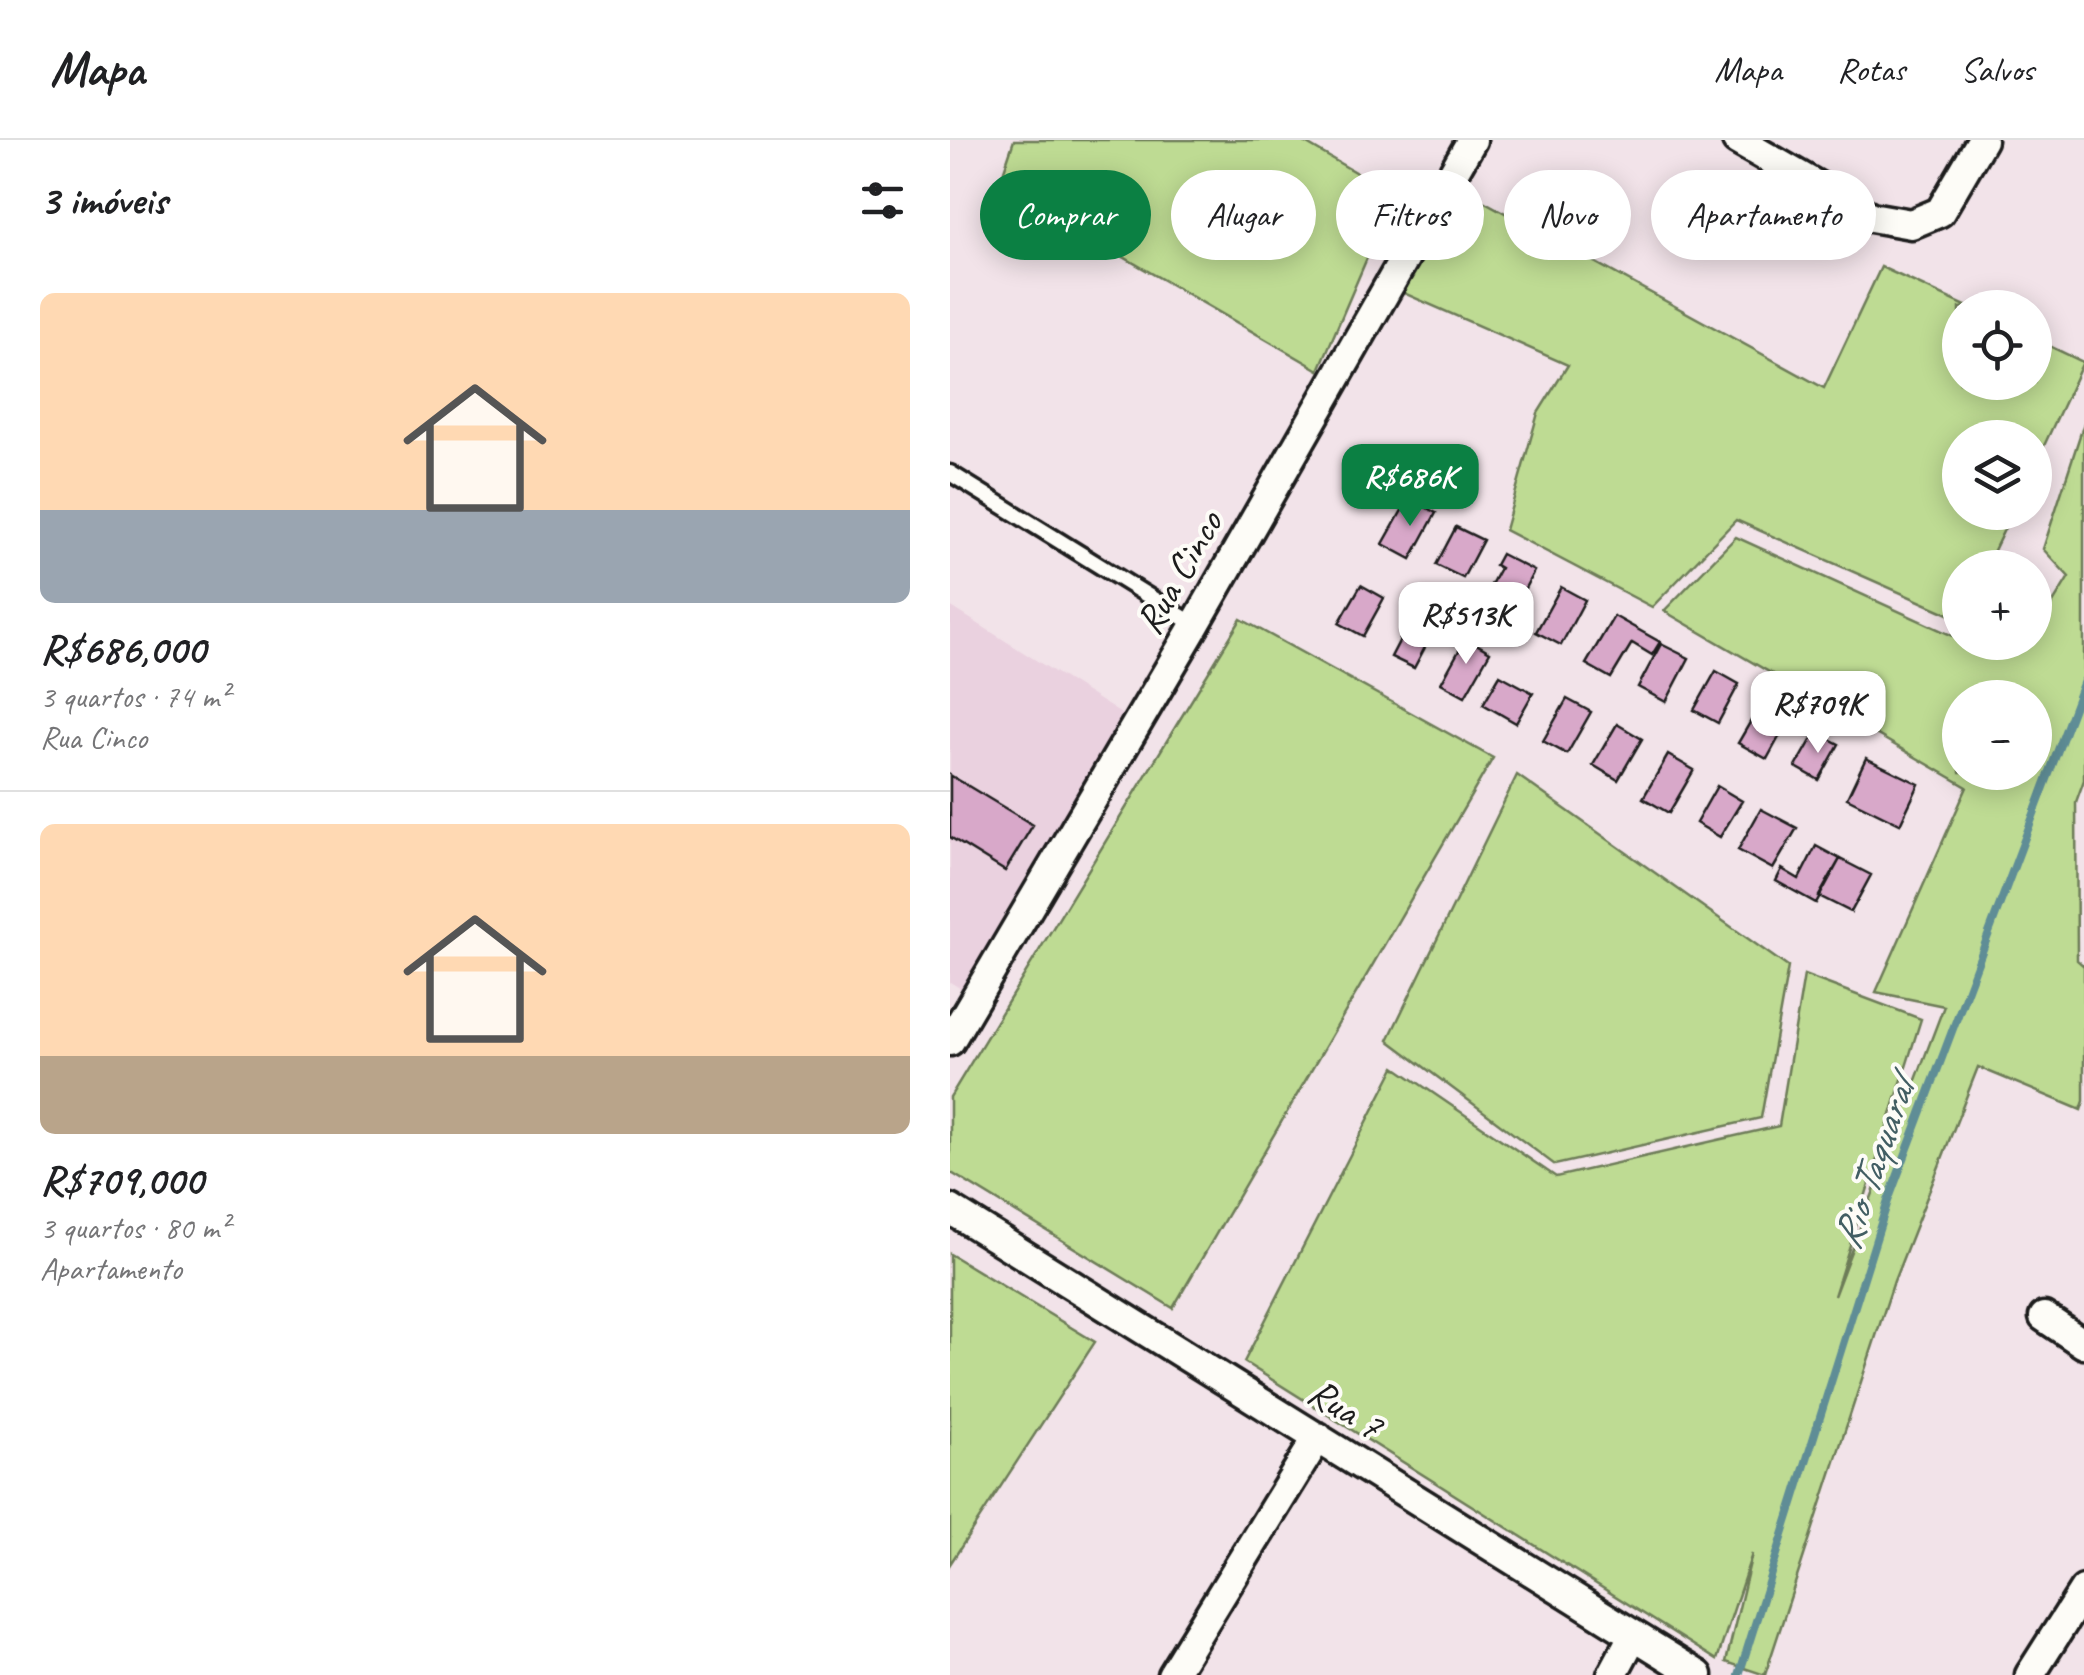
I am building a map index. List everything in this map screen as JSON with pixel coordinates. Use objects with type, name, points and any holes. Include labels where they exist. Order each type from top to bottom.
[{"type":"street","name":"Rua Cinco","points":[[950,1042],[1195,625],[1472,140]]},
{"type":"street","points":[[1737,140],[1872,217],[1911,224],[1940,212],[1982,140]]},
{"type":"street","name":"Rua 7","points":[[950,1209],[1698,1675]]},
{"type":"street","points":[[2044,1317],[2084,1344]]},
{"type":"street","points":[[1172,1675],[1318,1437]]},
{"type":"street","points":[[2030,1675],[2084,1590]]},
{"type":"street","points":[[1612,1675],[1633,1636]]},
{"type":"lane","points":[[950,473],[1195,625]]},
{"type":"shaded area","points":[[950,606],[1126,717],[963,990],[950,982]]},
{"type":"green space","points":[[1014,140],[1300,140],[1351,170],[1336,170],[1336,260],[1366,260],[1319,370],[1129,260],[1151,260],[1151,170],[1004,170]]},
{"type":"green space","points":[[1484,201],[1504,212],[1504,260],[1591,260],[1824,388],[1881,267],[1942,295],[1942,400],[2052,400],[2052,347],[2083,362],[2052,429],[2052,420],[1942,420],[1942,530],[2004,530],[1994,550],[1942,550],[1942,611],[1736,520],[1652,607],[1505,530],[1538,413],[1568,365],[1399,291],[1419,260],[1484,260]]},
{"type":"green space","points":[[2084,423],[2084,780],[2076,802],[2077,960],[2084,966],[2084,1101],[2081,1110],[1978,1067],[1894,1281],[1765,1675],[1726,1662],[1752,1554],[1717,1660],[1244,1362],[1395,1067],[1556,1177],[1779,1126],[1804,975],[1921,1019],[1834,1296],[1944,1006],[1876,992],[1966,790],[2052,790],[2052,680],[1942,680],[1942,772],[1664,611],[1736,537],[1942,631],[1942,660],[2052,660],[2052,604],[2069,577],[2052,559],[2052,550],[2044,550]]},
{"type":"green space","points":[[1241,619],[1493,758],[1173,1308],[950,1172],[950,1097]]},
{"type":"green space","points":[[1517,775],[1788,967],[1761,1118],[1555,1165],[1388,1040]]},
{"type":"green space","points":[[950,1254],[1095,1342],[950,1564]]},
{"type":"building","points":[[1409,498],[1436,513],[1411,559],[1383,544]]},
{"type":"building","points":[[1456,527],[1483,540],[1463,578],[1436,565]]},
{"type":"building","points":[[1501,554],[1534,571],[1514,609],[1486,594],[1500,568],[1495,565]]},
{"type":"building","points":[[1361,585],[1384,598],[1363,636],[1339,623]]},
{"type":"building","points":[[1561,587],[1585,600],[1561,645],[1536,632]]},
{"type":"building","points":[[1417,607],[1440,619],[1414,668],[1391,657]]},
{"type":"building","points":[[1614,616],[1660,642],[1652,655],[1632,643],[1611,678],[1586,664]]},
{"type":"building","points":[[1466,638],[1490,652],[1465,696],[1441,683]]},
{"type":"building","points":[[1661,644],[1689,658],[1666,702],[1638,687]]},
{"type":"building","points":[[1716,671],[1739,684],[1718,723],[1694,710]]},
{"type":"building","points":[[1500,675],[1533,693],[1516,723],[1483,704]]},
{"type":"building","points":[[1567,699],[1591,712],[1567,754],[1543,741]]},
{"type":"building","points":[[1762,702],[1790,717],[1767,759],[1738,743]]},
{"type":"building","points":[[1617,724],[1642,739],[1618,780],[1593,765]]},
{"type":"building","points":[[1816,732],[1839,744],[1819,780],[1796,767]]},
{"type":"building","points":[[1668,755],[1694,770],[1669,813],[1643,798]]},
{"type":"building","points":[[1866,758],[1919,784],[1900,824],[1847,798]]},
{"type":"building","points":[[950,775],[1033,825],[1005,871],[950,837]]},
{"type":"building","points":[[1717,786],[1742,801],[1720,837],[1696,823]]},
{"type":"building","points":[[1761,809],[1797,828],[1773,869],[1738,850]]},
{"type":"building","points":[[1816,846],[1840,859],[1816,903],[1776,881],[1782,869],[1799,879]]},
{"type":"building","points":[[1840,859],[1871,875],[1851,912],[1819,896]]},
{"type":"waterway","name":"Rio Taquaral","points":[[1739,1675],[1888,1201],[2084,681]]}]
